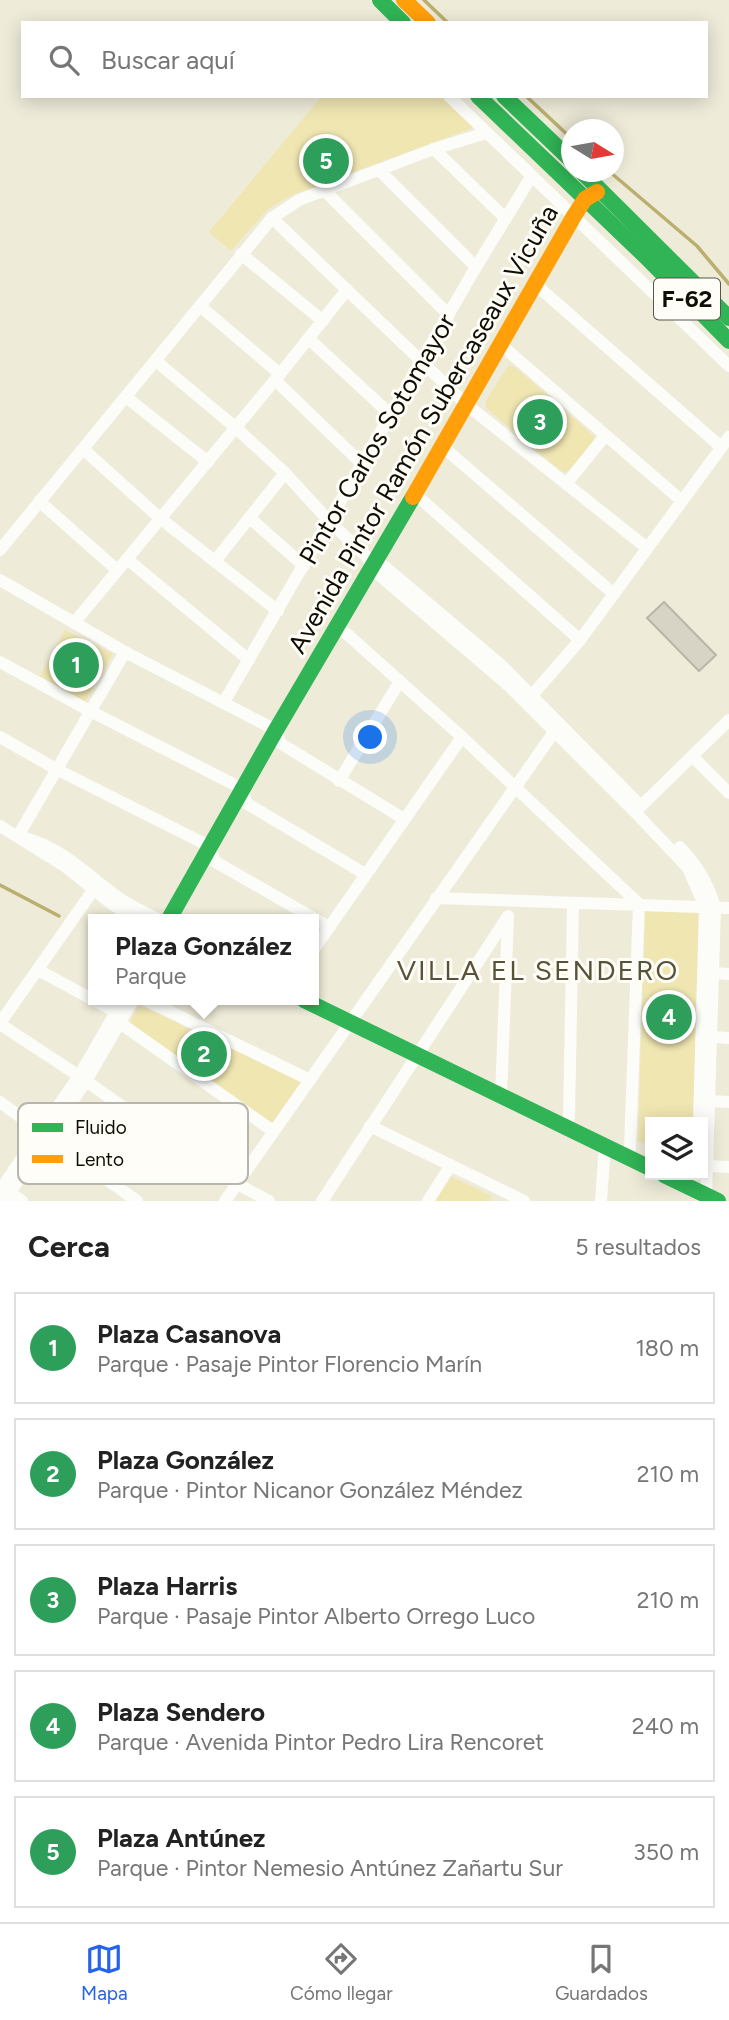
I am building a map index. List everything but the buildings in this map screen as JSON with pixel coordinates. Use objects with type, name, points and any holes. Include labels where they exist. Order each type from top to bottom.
[{"type":"street","points":[[380,0],[398,18]]},
{"type":"street","points":[[404,0],[426,21]]},
{"type":"street","points":[[451,98],[729,366]]},
{"type":"street","name":"F-62","points":[[480,98],[645,256],[729,341]]},
{"type":"street","points":[[506,98],[561,150]]},
{"type":"street","points":[[0,550],[272,219],[299,200],[434,149],[486,133]]},
{"type":"street","points":[[434,149],[505,218]]},
{"type":"street","points":[[379,170],[476,267]]},
{"type":"street","name":"Pintor Carlos Sotomayor","points":[[225,702],[328,520],[531,177]]},
{"type":"street","name":"F-62","points":[[593,182],[729,318]]},
{"type":"street","points":[[324,190],[449,315]]},
{"type":"street","name":"Avenida Pintor Ramón Subercaseaux Vicuña","points":[[183,914],[244,796],[376,566],[578,220],[601,190]]},
{"type":"street","points":[[272,219],[470,408],[647,548]]},
{"type":"street","points":[[242,254],[323,321]]},
{"type":"street","points":[[529,698],[580,640],[725,442],[539,287]]},
{"type":"street","points":[[74,623],[346,291]]},
{"type":"street","points":[[200,306],[278,377],[362,464]]},
{"type":"street","points":[[309,339],[391,415]]},
{"type":"street","points":[[505,347],[682,501]]},
{"type":"street","points":[[156,361],[285,473],[328,520],[376,566],[478,657],[529,698],[638,809]]},
{"type":"street","points":[[126,397],[208,461]]},
{"type":"street","points":[[566,484],[605,436]]},
{"type":"street","points":[[83,449],[161,519],[278,611]]},
{"type":"street","points":[[446,450],[614,594]]},
{"type":"street","points":[[215,561],[285,473]]},
{"type":"street","points":[[418,498],[580,640]]},
{"type":"street","points":[[39,501],[117,570]]},
{"type":"street","points":[[251,519],[304,566]]},
{"type":"street","points":[[127,559],[248,660]]},
{"type":"street","points":[[0,580],[125,652],[225,702],[339,781],[404,820]]},
{"type":"street","points":[[342,629],[462,737],[639,904],[630,1148]]},
{"type":"street","points":[[18,836],[125,652]]},
{"type":"street","points":[[0,662],[244,796],[365,874]]},
{"type":"street","points":[[339,781],[400,681]]},
{"type":"street","points":[[529,698],[554,732],[693,861],[710,890],[713,1037],[702,1187]]},
{"type":"street","points":[[638,809],[729,720]]},
{"type":"street","points":[[248,1168],[554,732]]},
{"type":"street","points":[[0,737],[213,854],[308,914]]},
{"type":"street","points":[[319,941],[462,737]]},
{"type":"street","points":[[692,756],[729,793]]},
{"type":"street","points":[[0,826],[66,867],[129,914]]},
{"type":"street","points":[[18,836],[39,842],[69,859],[118,898],[148,914]]},
{"type":"street","name":"Avenida Pintor Ramón Subercaseaux Vicuña","points":[[172,914],[213,854]]},
{"type":"street","points":[[94,889],[0,1024],[118,1103]]},
{"type":"street","points":[[436,898],[729,908]]},
{"type":"street","points":[[502,1091],[509,900]]},
{"type":"street","points":[[569,1118],[573,903]]},
{"type":"street","points":[[699,1117],[710,907]]},
{"type":"street","points":[[321,1201],[508,916]]},
{"type":"street","points":[[319,921],[329,927]]},
{"type":"street","points":[[38,970],[88,999]]},
{"type":"street","points":[[713,973],[729,974]]},
{"type":"street","points":[[319,999],[353,1020]]},
{"type":"street","points":[[98,1005],[235,1103]]},
{"type":"street","points":[[118,1017],[122,1005]]},
{"type":"street","points":[[66,1103],[118,1017],[129,1005]]},
{"type":"street","points":[[156,1005],[310,1080]]},
{"type":"street","points":[[316,1005],[419,1050],[645,1166]]},
{"type":"street","points":[[713,1037],[729,1038]]},
{"type":"street","points":[[502,1091],[569,1118],[645,1156]]},
{"type":"street","points":[[709,1101],[729,1102]]},
{"type":"street","points":[[0,1102],[18,1116]]},
{"type":"street","points":[[248,1113],[273,1131]]},
{"type":"street","points":[[370,1126],[451,1166],[498,1196],[524,1201]]},
{"type":"street","points":[[601,1201],[605,1146]]},
{"type":"street","points":[[428,1201],[451,1166]]},
{"type":"street","points":[[702,1187],[729,1167]]},
{"type":"street","points":[[18,1171],[3,1191],[22,1201]]},
{"type":"street","points":[[680,1180],[729,1196]]},
{"type":"street","points":[[113,1184],[137,1201]]},
{"type":"street","points":[[225,1201],[237,1185],[270,1201]]},
{"type":"shaded area","points":[[320,98],[444,98],[475,127],[292,195],[268,209],[231,251],[209,232]]},
{"type":"shaded area","points":[[509,365],[515,367],[594,436],[594,442],[569,471],[564,472],[554,465],[486,408],[486,401]]},
{"type":"shaded area","points":[[65,630],[113,654],[85,702],[40,676]]},
{"type":"shaded area","points":[[645,911],[699,913],[693,1117],[645,1117],[645,1144],[638,1141]]},
{"type":"shaded area","points":[[139,1005],[301,1082],[270,1126],[248,1110],[248,1103],[238,1103],[128,1025]]},
{"type":"shaded area","points":[[450,1176],[492,1196],[490,1201],[434,1201]]},
{"type":"waterway","points":[[424,0],[446,21]]},
{"type":"waterway","points":[[528,98],[561,129]]},
{"type":"waterway","points":[[622,182],[697,246],[729,284]]},
{"type":"waterway","points":[[0,885],[59,916]]},
{"type":"traffic: fast","points":[[380,0],[401,21]]},
{"type":"traffic: fast","points":[[480,98],[645,256],[729,341]]},
{"type":"traffic: fast","points":[[506,98],[561,150]]},
{"type":"traffic: fast","points":[[592,182],[729,318]]},
{"type":"traffic: fast","points":[[172,914],[413,497]]},
{"type":"traffic: fast","points":[[314,1005],[645,1166]]},
{"type":"traffic: fast","points":[[674,1180],[718,1201]]},
{"type":"traffic: slow","points":[[404,0],[426,21]]},
{"type":"traffic: slow","points":[[413,497],[574,216],[585,199],[597,192]]},
{"type":"place","name":"Plaza Antúnez","points":[[326,161]]},
{"type":"place","name":"Plaza Harris","points":[[540,422]]},
{"type":"place","name":"Plaza Casanova","points":[[76,665]]},
{"type":"place","name":"Plaza Sendero","points":[[669,1017]]},
{"type":"place","name":"Plaza González","points":[[204,1054]]},
{"type":"district","name":"VILLA EL SENDERO","points":[[538,970]]}]
